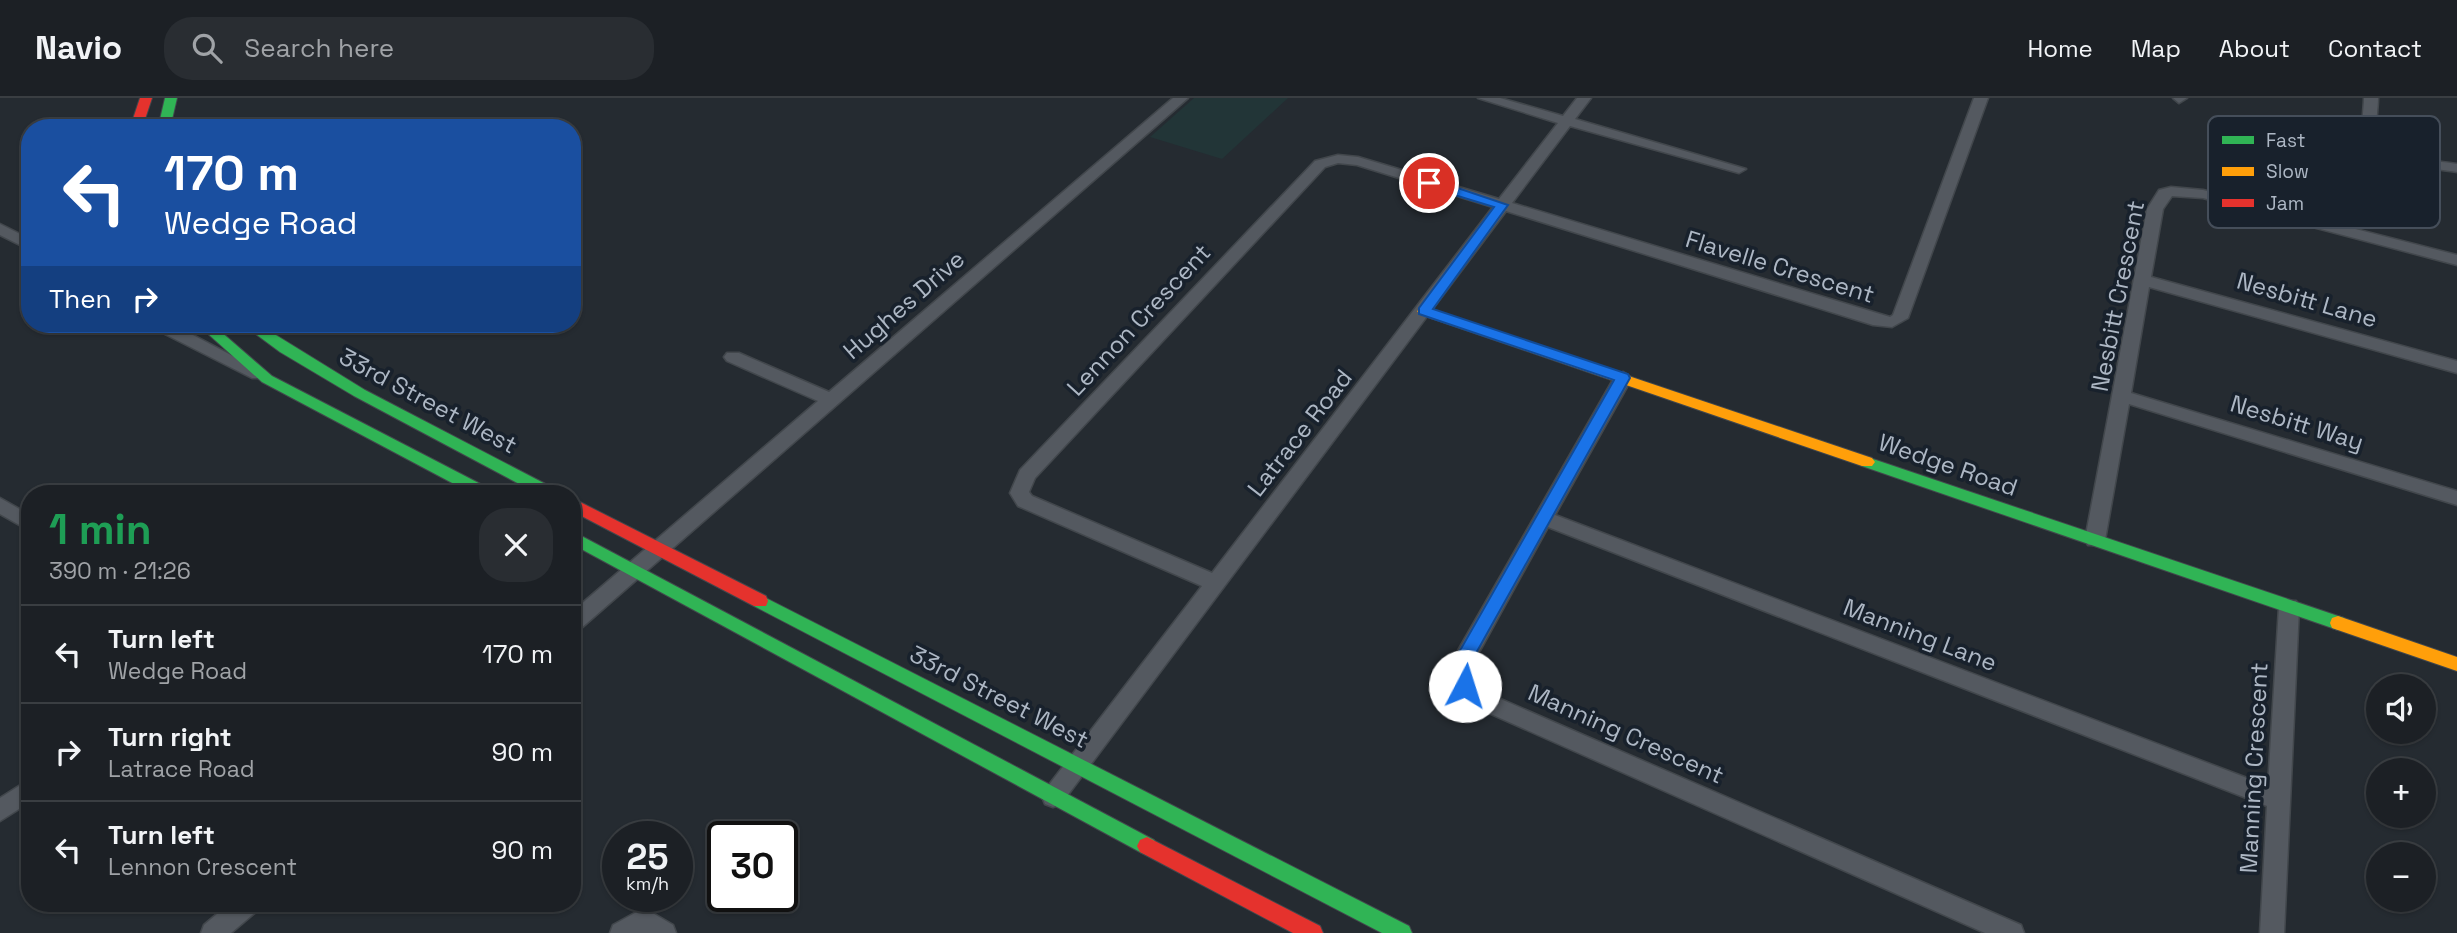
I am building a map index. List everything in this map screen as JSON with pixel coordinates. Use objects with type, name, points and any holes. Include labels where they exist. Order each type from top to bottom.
[{"type":"main road","points":[[139,119],[146,98]]},
{"type":"main road","points":[[166,119],[171,98]]},
{"type":"main road","name":"Wedge Road","points":[[1424,311],[2457,664]]},
{"type":"main road","points":[[214,333],[267,379],[470,485]]},
{"type":"main road","name":"33rd Street West","points":[[261,333],[313,368],[535,485]]},
{"type":"main road","name":"33rd Street West","points":[[581,509],[1402,933]]},
{"type":"main road","points":[[581,542],[1053,797],[1313,933]]},
{"type":"street","name":"Hughes Drive","points":[[581,616],[1181,98]]},
{"type":"street","points":[[1485,98],[1739,169]]},
{"type":"street","name":"Latrace Road","points":[[1053,797],[1584,98]]},
{"type":"street","name":"Flavelle Crescent","points":[[1502,205],[1879,321],[1892,322],[1900,318],[1981,98]]},
{"type":"street","points":[[2371,98],[2371,116]]},
{"type":"street","name":"Lennon Crescent","points":[[1215,583],[1025,501],[1019,493],[1021,485],[1320,164],[1338,159],[1358,161],[1502,205]]},
{"type":"street","name":"Nesbitt Crescent","points":[[2095,540],[2155,209],[2159,198],[2171,191],[2208,195]]},
{"type":"street","name":"Nesbitt Crescent","points":[[2334,228],[2457,260]]},
{"type":"street","points":[[0,229],[21,240]]},
{"type":"street","name":"Nesbitt Lane","points":[[2144,280],[2457,367]]},
{"type":"street","points":[[177,333],[267,379]]},
{"type":"street","points":[[733,357],[831,400]]},
{"type":"street","name":"Manning Crescent","points":[[1623,378],[1467,654],[1465,686],[1474,697],[2011,933]]},
{"type":"street","name":"Nesbitt Way","points":[[2122,396],[2457,498]]},
{"type":"street","points":[[0,505],[21,518]]},
{"type":"street","name":"Manning Lane","points":[[1544,518],[2277,800]]},
{"type":"street","name":"Manning Crescent","points":[[2272,933],[2289,607]]},
{"type":"street","points":[[0,811],[21,796]]},
{"type":"street","points":[[213,933],[238,912]]},
{"type":"street","points":[[622,933],[644,920],[664,933]]},
{"type":"shaded area","points":[[1194,98],[1288,98],[1222,159],[1150,137]]},
{"type":"traffic: fast","points":[[166,119],[171,98]]},
{"type":"traffic: fast","points":[[214,333],[267,379],[470,485]]},
{"type":"traffic: fast","points":[[262,333],[359,393],[535,485]]},
{"type":"traffic: fast","points":[[1867,462],[2338,623]]},
{"type":"traffic: fast","points":[[581,542],[1147,846]]},
{"type":"traffic: fast","points":[[760,601],[1402,933]]},
{"type":"traffic: slow","points":[[1424,311],[1867,462]]},
{"type":"traffic: slow","points":[[2338,623],[2457,664]]},
{"type":"traffic: jam","points":[[139,119],[146,98]]},
{"type":"traffic: jam","points":[[581,509],[760,601]]},
{"type":"traffic: jam","points":[[1147,846],[1313,933]]},
{"type":"route","points":[[1429,183],[1502,205],[1424,311],[1623,378],[1467,654],[1465,686]]}]
